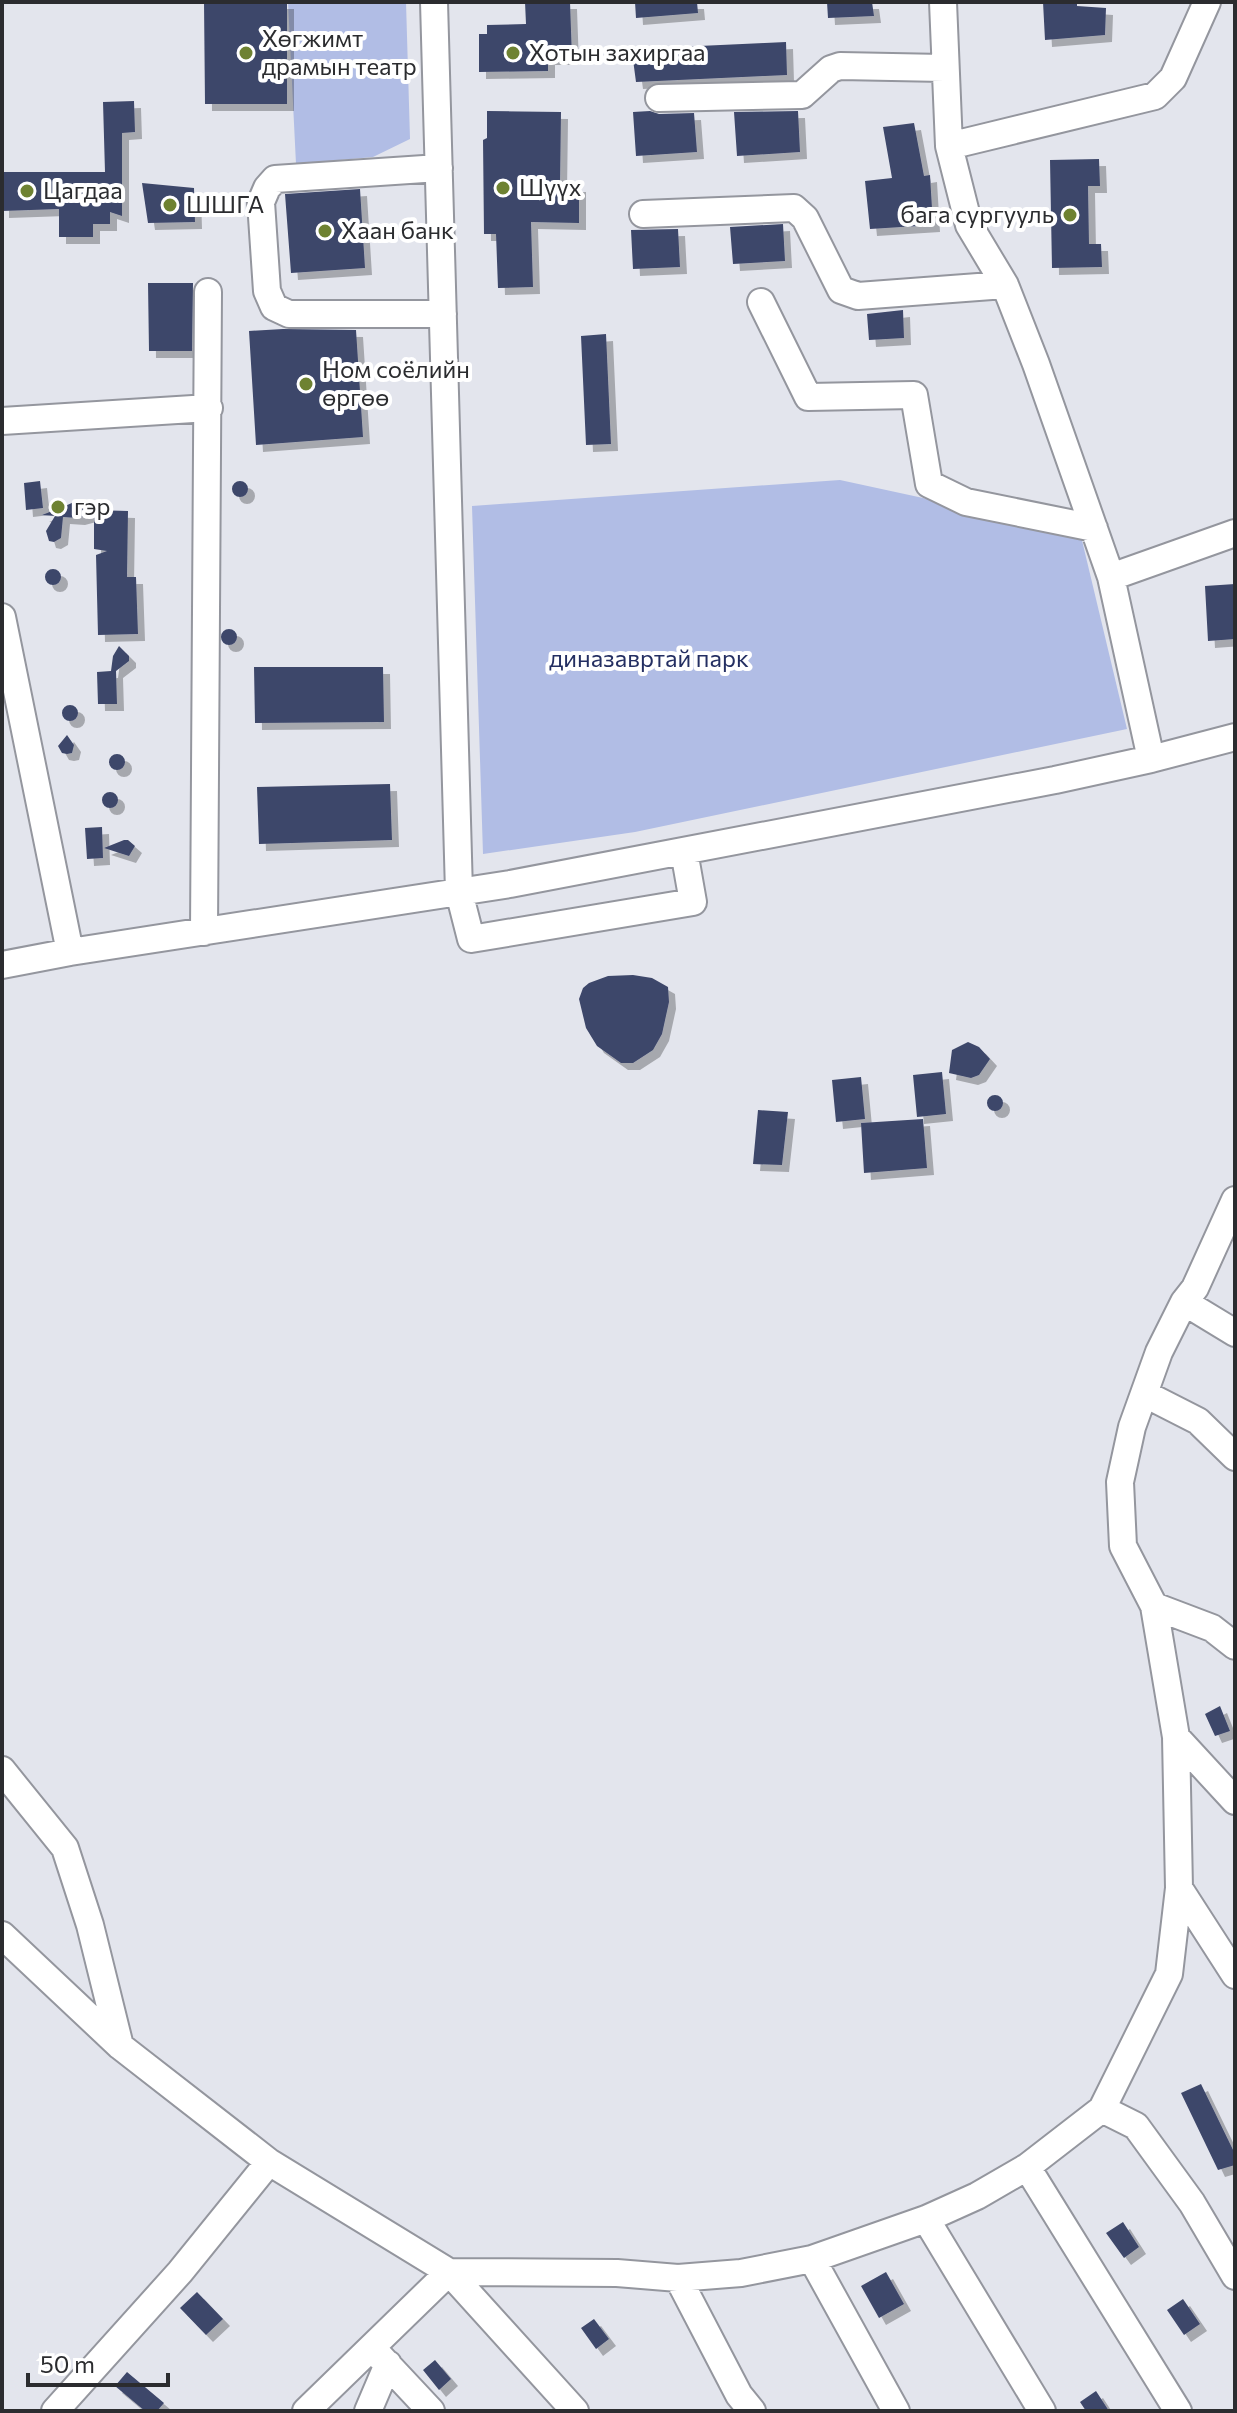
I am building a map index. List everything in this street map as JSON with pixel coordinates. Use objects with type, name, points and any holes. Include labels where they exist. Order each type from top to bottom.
[{"type":"street","points":[[434,2],[459,892],[471,939],[693,902],[684,851]]},
{"type":"street","points":[[943,2],[949,146],[969,225],[1005,285],[1111,577],[1151,759]]},
{"type":"street","points":[[949,146],[1155,96],[1173,78],[1207,2]]},
{"type":"street","points":[[659,98],[802,95],[831,69],[840,66],[944,68]]},
{"type":"street","points":[[439,168],[275,179],[261,202],[267,291],[274,307],[289,314],[443,314]]},
{"type":"street","points":[[643,214],[794,208],[805,218],[841,290],[858,296],[1005,285]]},
{"type":"street","points":[[204,932],[208,292]]},
{"type":"street","points":[[761,302],[808,397],[914,395],[929,484],[966,502],[1094,528]]},
{"type":"street","points":[[2,421],[209,408]]},
{"type":"street","points":[[1111,577],[1235,533]]},
{"type":"street","points":[[2,617],[70,952]]},
{"type":"street","points":[[2,965],[459,892],[684,851],[1151,759],[1235,737]]},
{"type":"street","points":[[449,2272],[617,2273],[678,2278],[741,2273],[812,2259],[926,2219],[977,2196],[1027,2167],[1102,2109],[1169,1974],[1179,1888],[1176,1737],[1154,1606],[1123,1546],[1120,1482],[1132,1427],[1159,1352],[1232,1213]]},
{"type":"street","points":[[1184,1302],[1235,1333]]},
{"type":"street","points":[[1145,1394],[1198,1421],[1235,1457]]},
{"type":"street","points":[[1154,1606],[1212,1628],[1235,1646]]},
{"type":"street","points":[[1176,1737],[1235,1801]]},
{"type":"street","points":[[2,1770],[65,1848],[90,1925],[120,2046]]},
{"type":"street","points":[[1179,1888],[1235,1975]]},
{"type":"street","points":[[2,1935],[120,2046],[269,2162],[449,2272],[575,2411]]},
{"type":"street","points":[[1102,2109],[1136,2126],[1192,2203],[1235,2276]]},
{"type":"street","points":[[55,2411],[180,2272],[269,2162]]},
{"type":"street","points":[[1027,2167],[1178,2411]]},
{"type":"street","points":[[926,2219],[1042,2411]]},
{"type":"street","points":[[812,2259],[896,2411]]},
{"type":"street","points":[[306,2411],[380,2356],[449,2272]]},
{"type":"street","points":[[678,2278],[739,2395],[752,2411]]},
{"type":"street","points":[[368,2411],[380,2356]]},
{"type":"street","points":[[380,2356],[431,2411]]},
{"type":"green space","points":[[288,2],[406,2],[410,139],[373,157],[296,164]]},
{"type":"green space","name":"диназавртай парк","points":[[840,480],[1080,532],[1127,729],[635,832],[483,854],[472,506]]},
{"type":"building","name":"Хөгжимт драмын театр","points":[[204,2],[287,2],[287,104],[205,104]]},
{"type":"building","name":"Хотын захиргаа","points":[[525,2],[570,2],[572,58],[548,58],[548,71],[479,72],[479,34],[487,34],[487,25],[526,24]]},
{"type":"building","points":[[635,2],[697,2],[698,13],[636,18]]},
{"type":"building","points":[[827,2],[872,2],[874,16],[828,18]]},
{"type":"building","points":[[1043,2],[1077,2],[1077,6],[1106,8],[1105,35],[1045,40]]},
{"type":"building","points":[[786,42],[787,75],[636,82],[634,49]]},
{"type":"building","points":[[134,101],[135,132],[122,133],[122,216],[110,212],[110,224],[93,224],[93,237],[59,237],[59,209],[2,211],[2,172],[105,172],[103,102]]},
{"type":"building","points":[[487,111],[561,112],[560,185],[579,185],[579,223],[531,222],[533,287],[498,288],[496,234],[484,234],[483,140],[487,138]]},
{"type":"building","points":[[798,111],[800,152],[737,156],[734,112]]},
{"type":"building","points":[[633,112],[659,114],[694,113],[697,152],[636,156]]},
{"type":"building","points":[[914,123],[924,176],[930,175],[933,225],[870,229],[865,181],[892,178],[883,127]]},
{"type":"building","name":"бага сургууль","points":[[1099,159],[1100,186],[1088,186],[1089,244],[1101,244],[1102,267],[1052,268],[1050,160]]},
{"type":"building","name":"ШШГА","points":[[142,183],[194,188],[195,222],[148,223]]},
{"type":"building","name":"Хаан банк","points":[[360,189],[365,268],[291,273],[285,194]]},
{"type":"building","points":[[783,224],[785,261],[733,264],[730,227]]},
{"type":"building","points":[[678,229],[680,267],[633,269],[631,230]]},
{"type":"building","points":[[148,283],[193,283],[192,351],[149,351]]},
{"type":"building","points":[[903,310],[904,338],[869,340],[867,314]]},
{"type":"building","name":"Ном соёлийн өргөө","points":[[356,330],[363,437],[256,445],[249,331]]},
{"type":"building","points":[[606,334],[611,444],[586,445],[581,336]]},
{"type":"building","points":[[40,481],[43,508],[26,510],[24,483]]},
{"type":"building","points":[[237,481],[243,481],[248,489],[246,495],[237,497],[232,492],[232,486]]},
{"type":"building","points":[[81,501],[93,514],[78,518],[63,517],[61,538],[49,541],[46,531],[55,516],[42,515],[60,508],[63,502],[63,507]]},
{"type":"building","points":[[94,510],[128,511],[127,577],[136,577],[138,634],[98,635],[96,555],[107,551],[94,549]]},
{"type":"building","name":"гэр","points":[[50,569],[56,569],[61,577],[59,583],[50,585],[45,580],[45,574]]},
{"type":"building","points":[[1235,584],[1235,639],[1208,641],[1205,586]]},
{"type":"building","points":[[229,629],[235,631],[235,643],[229,645],[223,643],[221,637],[223,631]]},
{"type":"building","points":[[119,646],[129,656],[129,661],[116,671],[117,704],[98,704],[97,672],[111,671],[113,656]]},
{"type":"building","points":[[254,667],[383,667],[384,722],[255,723]]},
{"type":"building","points":[[67,705],[73,705],[78,713],[76,719],[67,721],[62,716],[62,710]]},
{"type":"building","points":[[67,735],[74,745],[72,753],[67,754],[62,753],[58,746]]},
{"type":"building","points":[[114,754],[120,754],[125,762],[123,768],[114,770],[109,765],[109,759]]},
{"type":"building","points":[[390,784],[392,840],[259,844],[257,787]]},
{"type":"building","points":[[107,792],[113,792],[118,800],[116,806],[107,808],[102,803],[102,797]]},
{"type":"building","points":[[102,827],[103,858],[87,859],[85,828]]},
{"type":"building","points":[[124,840],[135,846],[129,856],[104,848]]},
{"type":"building","points":[[608,976],[652,978],[668,987],[669,1002],[662,1034],[653,1050],[633,1063],[621,1063],[597,1046],[586,1028],[579,999],[583,988],[589,983]]},
{"type":"building","points":[[968,1042],[979,1047],[990,1059],[979,1075],[971,1078],[949,1073],[952,1050]]},
{"type":"building","points":[[942,1072],[946,1114],[917,1117],[913,1075]]},
{"type":"building","points":[[861,1077],[865,1119],[836,1122],[832,1080]]},
{"type":"building","points":[[992,1095],[998,1095],[1003,1103],[1001,1109],[992,1111],[987,1106],[987,1100]]},
{"type":"building","points":[[758,1110],[788,1112],[782,1165],[753,1164]]},
{"type":"building","points":[[923,1119],[927,1168],[864,1173],[861,1123]]},
{"type":"building","points":[[1220,1706],[1230,1731],[1215,1736],[1205,1714]]},
{"type":"building","points":[[1201,2084],[1235,2154],[1235,2165],[1218,2170],[1181,2093]]},
{"type":"building","points":[[1123,2222],[1139,2247],[1124,2258],[1106,2233]]},
{"type":"building","points":[[886,2272],[904,2304],[879,2318],[861,2286]]},
{"type":"building","points":[[197,2292],[223,2319],[206,2335],[180,2308]]},
{"type":"building","points":[[1183,2299],[1200,2324],[1184,2335],[1167,2310]]},
{"type":"building","points":[[594,2319],[609,2339],[596,2349],[581,2328]]},
{"type":"building","points":[[435,2360],[451,2379],[439,2390],[423,2370]]},
{"type":"building","points":[[127,2372],[164,2403],[157,2411],[145,2411],[115,2386]]},
{"type":"building","points":[[1096,2391],[1109,2411],[1086,2411],[1080,2402]]},
{"type":"place","name":"Хөгжимт драмын театр","points":[[246,53]]},
{"type":"place","name":"Хотын захиргаа","points":[[513,53]]},
{"type":"place","name":"Шүүх","points":[[503,188]]},
{"type":"place","name":"Цагдаа","points":[[27,191]]},
{"type":"place","name":"ШШГА","points":[[170,205]]},
{"type":"place","name":"бага сургууль","points":[[1070,215]]},
{"type":"place","name":"Хаан банк","points":[[325,231]]},
{"type":"place","name":"Ном соёлийн өргөө","points":[[306,384]]},
{"type":"place","name":"гэр","points":[[58,507]]}]
